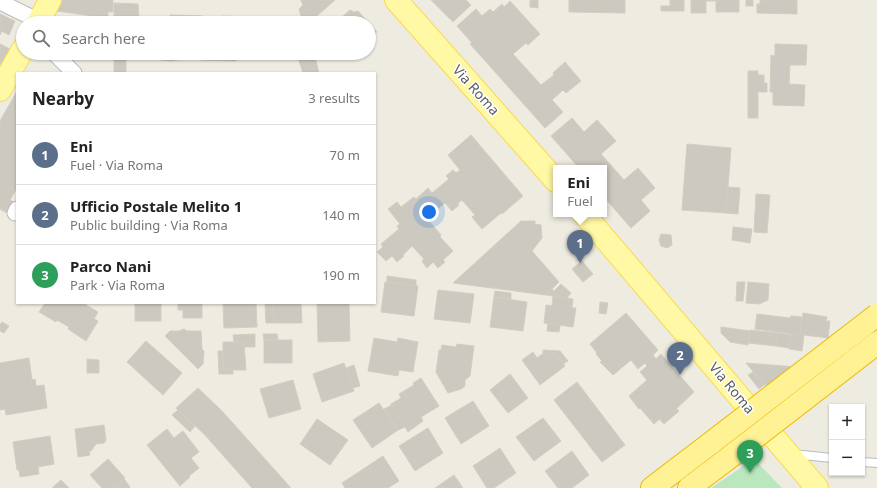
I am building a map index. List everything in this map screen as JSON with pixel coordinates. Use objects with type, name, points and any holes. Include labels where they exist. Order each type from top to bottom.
[{"type":"highway","points":[[652,488],[877,315]]},
{"type":"highway","points":[[689,488],[877,344]]},
{"type":"main road","points":[[41,16],[50,0]]},
{"type":"main road","name":"Via Roma","points":[[396,0],[553,178]]},
{"type":"main road","points":[[0,90],[17,60]]},
{"type":"main road","name":"Via Roma","points":[[587,217],[817,488]]},
{"type":"street","points":[[0,2],[27,16]]},
{"type":"street","points":[[61,60],[73,72]]},
{"type":"lane","points":[[788,453],[829,458]]},
{"type":"lane","points":[[865,462],[877,464]]},
{"type":"green space","points":[[754,459],[782,488],[711,488]]},
{"type":"building","points":[[63,0],[113,0],[113,12],[108,12],[108,16],[93,16],[56,11]]},
{"type":"building","points":[[301,0],[335,0],[317,16],[301,16],[299,9],[303,5]]},
{"type":"building","points":[[431,0],[466,0],[471,5],[453,22]]},
{"type":"building","points":[[530,0],[538,0],[538,8],[530,7]]},
{"type":"building","points":[[569,0],[625,0],[625,13],[569,12]]},
{"type":"building","points":[[670,0],[684,0],[684,11],[661,11],[661,6],[670,6]]},
{"type":"building","points":[[691,0],[739,0],[739,12],[716,12],[716,1],[706,1],[706,13],[691,13]]},
{"type":"building","points":[[746,0],[753,0],[753,6],[746,6]]},
{"type":"building","points":[[760,0],[797,0],[797,14],[757,13],[757,4],[760,4]]},
{"type":"building","points":[[510,1],[540,34],[528,45],[526,43],[513,54],[541,85],[554,75],[553,73],[565,62],[581,81],[566,93],[563,90],[552,100],[563,112],[545,128],[470,44],[472,43],[457,26],[476,9],[482,16],[490,9],[493,12],[502,4],[504,7]]},
{"type":"building","points":[[114,3],[138,4],[139,16],[114,16]]},
{"type":"building","points":[[350,10],[354,12],[358,11],[363,16],[343,16]]},
{"type":"building","points":[[0,14],[15,21],[9,35],[2,31],[0,35]]},
{"type":"building","points":[[170,15],[203,16],[170,16]]},
{"type":"building","points":[[0,44],[10,49],[0,65]]},
{"type":"building","points":[[775,44],[807,45],[806,65],[790,65],[789,84],[805,85],[804,106],[773,105],[773,92],[770,92],[771,55],[775,56]]},
{"type":"building","points":[[114,60],[126,60],[126,72],[114,72]]},
{"type":"building","points":[[201,60],[236,60],[236,61]]},
{"type":"building","points":[[299,60],[316,60],[319,72],[303,72]]},
{"type":"building","points":[[748,71],[758,71],[758,75],[764,75],[764,83],[767,83],[767,92],[758,92],[758,118],[748,118]]},
{"type":"building","points":[[16,93],[16,190],[10,200],[14,202],[7,213],[0,209],[0,121]]},
{"type":"building","points":[[572,118],[584,132],[597,120],[616,141],[601,154],[624,180],[638,168],[655,188],[641,200],[650,211],[631,228],[607,200],[607,165],[576,165],[551,136]]},
{"type":"building","points":[[471,135],[523,196],[482,229],[472,217],[475,215],[462,200],[452,211],[445,203],[430,215],[432,218],[429,221],[441,235],[440,237],[453,251],[443,260],[445,262],[438,268],[433,262],[427,268],[422,261],[424,259],[412,246],[397,262],[392,256],[386,261],[377,252],[383,247],[381,244],[399,229],[397,226],[400,224],[388,209],[397,202],[401,207],[414,197],[416,199],[428,188],[432,193],[449,179],[446,176],[453,170],[456,173],[460,170],[448,155]]},
{"type":"building","points":[[687,144],[731,148],[726,213],[682,210]]},
{"type":"building","points":[[728,187],[740,188],[738,214],[726,213]]},
{"type":"building","points":[[756,194],[770,195],[767,233],[754,232]]},
{"type":"building","points":[[521,221],[535,221],[535,224],[541,225],[542,238],[532,251],[559,282],[546,295],[453,283]]},
{"type":"building","points":[[733,227],[752,229],[750,243],[732,240]]},
{"type":"building","points":[[661,234],[671,235],[672,245],[667,248],[661,246],[659,240]]},
{"type":"building","points":[[582,261],[593,274],[583,282],[572,269]]},
{"type":"building","points":[[387,276],[416,280],[416,286],[387,282]]},
{"type":"building","points":[[385,282],[418,286],[414,316],[381,312]]},
{"type":"building","points":[[737,282],[745,282],[743,301],[736,301]]},
{"type":"building","points":[[748,282],[769,284],[768,300],[759,304],[746,303]]},
{"type":"building","points":[[561,284],[571,293],[567,298],[546,295],[552,289],[554,291]]},
{"type":"building","points":[[438,290],[474,294],[470,323],[434,319]]},
{"type":"building","points":[[495,291],[511,293],[511,299],[494,297]]},
{"type":"building","points":[[553,296],[573,299],[572,308],[576,308],[573,327],[544,323],[546,305],[552,306]]},
{"type":"building","points":[[494,297],[527,302],[523,331],[490,327]]},
{"type":"building","points":[[600,302],[608,303],[606,314],[599,313]]},
{"type":"building","points":[[44,304],[86,304],[98,312],[94,319],[98,321],[86,341],[68,329],[69,327],[57,320],[56,322],[39,312]]},
{"type":"building","points":[[135,304],[161,304],[161,321],[135,321]]},
{"type":"building","points":[[178,304],[202,304],[202,318],[183,318],[183,310],[178,310]]},
{"type":"building","points":[[223,304],[256,304],[257,327],[224,328]]},
{"type":"building","points":[[265,304],[273,304],[274,323],[266,323]]},
{"type":"building","points":[[273,304],[301,304],[302,323],[274,323]]},
{"type":"building","points":[[317,304],[349,304],[350,341],[318,342]]},
{"type":"building","points":[[626,313],[658,350],[653,355],[656,359],[661,354],[694,392],[673,412],[671,409],[654,424],[629,396],[647,380],[640,372],[647,366],[645,363],[638,369],[631,360],[613,375],[600,362],[602,361],[590,344]]},
{"type":"building","points":[[803,313],[827,317],[826,321],[830,321],[828,338],[804,335],[802,351],[789,349],[791,334],[800,335]]},
{"type":"building","points":[[757,314],[790,318],[791,316],[802,317],[800,335],[755,329]]},
{"type":"building","points":[[2,322],[9,326],[4,333],[0,331],[0,325]]},
{"type":"building","points":[[548,323],[560,325],[559,332],[547,331]]},
{"type":"building","points":[[721,327],[750,331],[748,345],[730,342],[721,333]]},
{"type":"building","points":[[184,329],[187,331],[201,331],[202,349],[204,351],[203,364],[198,369],[165,336],[170,331],[179,331]]},
{"type":"building","points":[[750,330],[778,333],[776,346],[748,343]]},
{"type":"building","points":[[778,333],[791,335],[789,348],[776,346]]},
{"type":"building","points":[[255,334],[255,347],[244,347],[244,342],[234,342],[233,335]]},
{"type":"building","points":[[263,334],[277,334],[278,340],[264,340]]},
{"type":"building","points":[[374,338],[397,342],[398,338],[418,342],[413,372],[399,370],[398,376],[368,371]]},
{"type":"building","points":[[264,340],[292,340],[292,363],[264,363]]},
{"type":"building","points":[[146,341],[182,373],[163,395],[127,362]]},
{"type":"building","points":[[223,342],[244,342],[246,370],[223,370]]},
{"type":"building","points":[[457,344],[474,346],[470,376],[465,380],[465,386],[461,389],[448,393],[436,372],[439,350],[441,350],[442,345],[456,347]]},
{"type":"building","points":[[543,350],[560,351],[568,361],[563,364],[555,352],[548,357],[545,352],[543,353]]},
{"type":"building","points":[[218,351],[223,351],[223,370],[233,370],[233,374],[219,374]]},
{"type":"building","points":[[533,352],[537,358],[545,352],[548,357],[555,352],[565,366],[540,385],[522,360]]},
{"type":"building","points":[[29,358],[32,380],[35,379],[36,386],[44,385],[47,408],[6,415],[5,409],[0,410],[0,363]]},
{"type":"building","points":[[87,359],[99,360],[99,373],[87,373]]},
{"type":"building","points":[[344,363],[354,391],[322,402],[313,374]]},
{"type":"building","points":[[746,363],[797,367],[773,385],[764,385]]},
{"type":"building","points":[[354,365],[360,386],[353,388],[346,368]]},
{"type":"building","points":[[753,372],[764,385],[759,389],[748,375]]},
{"type":"building","points":[[510,374],[528,398],[508,413],[490,390]]},
{"type":"building","points":[[421,378],[439,406],[421,417],[423,421],[408,432],[391,404],[401,398],[399,394],[414,385],[413,383]]},
{"type":"building","points":[[293,380],[301,409],[269,418],[260,389]]},
{"type":"building","points":[[577,382],[625,445],[602,462],[554,400]]},
{"type":"building","points":[[198,388],[222,411],[291,488],[252,488],[204,434],[176,408]]},
{"type":"building","points":[[473,401],[489,426],[461,444],[445,418]]},
{"type":"building","points":[[379,403],[398,430],[372,448],[353,420]]},
{"type":"building","points":[[392,405],[405,427],[398,430],[384,409]]},
{"type":"building","points":[[671,409],[673,412],[677,409],[679,411],[664,424],[659,419]]},
{"type":"building","points":[[178,410],[195,426],[190,432],[172,415]]},
{"type":"building","points":[[543,418],[561,441],[534,461],[516,437]]},
{"type":"building","points":[[317,419],[348,440],[330,465],[300,444]]},
{"type":"building","points":[[104,425],[106,440],[104,443],[96,444],[91,451],[89,451],[90,455],[78,457],[75,429]]},
{"type":"building","points":[[428,428],[443,453],[415,471],[399,446]]},
{"type":"building","points":[[167,429],[174,438],[183,431],[199,452],[191,458],[199,468],[180,486],[147,445]]},
{"type":"building","points":[[50,436],[54,464],[38,467],[39,474],[20,477],[19,470],[17,470],[13,442]]},
{"type":"building","points":[[500,448],[516,473],[494,488],[487,488],[473,466]]},
{"type":"building","points":[[572,451],[589,475],[572,488],[558,488],[545,471]]},
{"type":"building","points":[[383,456],[399,481],[388,488],[345,488],[342,483]]},
{"type":"building","points":[[108,459],[125,478],[114,488],[102,488],[90,475]]},
{"type":"building","points":[[454,475],[463,488],[435,488]]},
{"type":"building","points":[[124,479],[130,487],[129,488],[114,488]]},
{"type":"building","points":[[61,480],[69,488],[52,488]]},
{"type":"place","name":"Eni","points":[[580,263]]},
{"type":"place","name":"Ufficio Postale Melito 1","points":[[680,375]]},
{"type":"place","name":"Parco Nani","points":[[750,473]]}]
